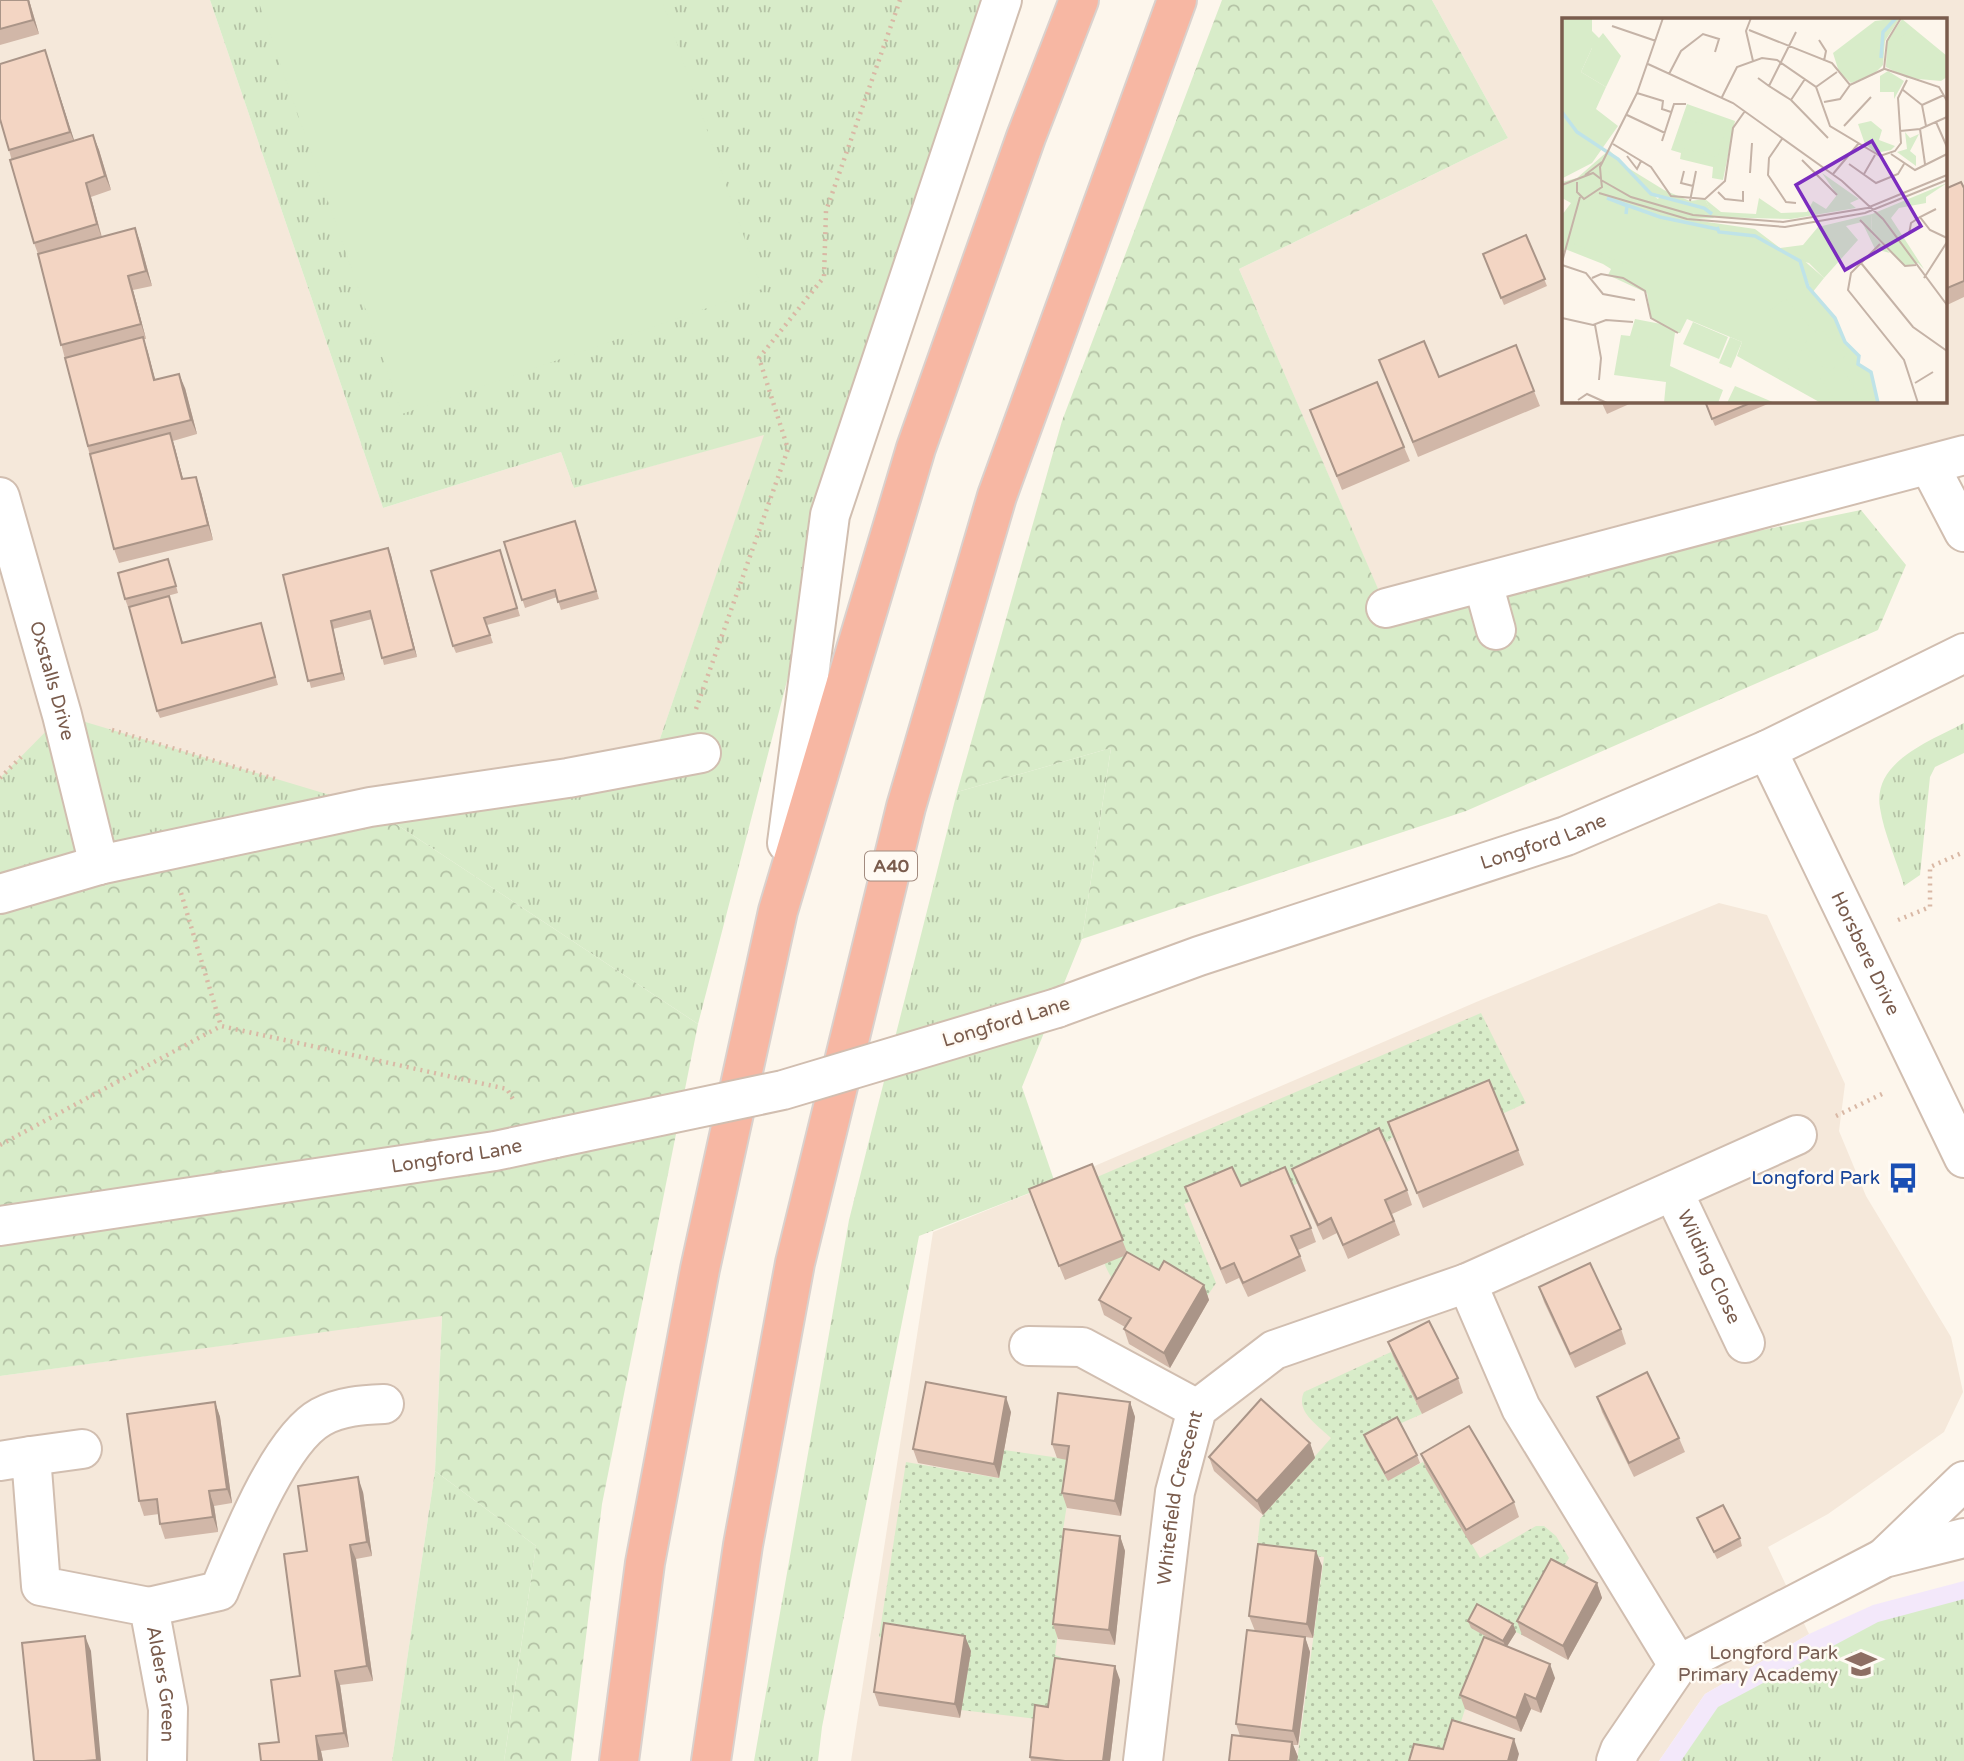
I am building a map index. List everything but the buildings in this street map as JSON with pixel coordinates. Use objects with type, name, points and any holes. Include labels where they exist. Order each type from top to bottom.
[{"type":"highway","points":[[619,1761],[646,1563],[699,1269],[778,911],[916,448],[1026,137],[1079,0]]},
{"type":"highway","name":"A40","points":[[711,1761],[743,1545],[795,1263],[906,807],[998,496],[1177,0]]},
{"type":"street","points":[[778,911],[830,515],[1002,0]]},
{"type":"street","points":[[1386,608],[1946,460],[1964,532]]},
{"type":"street","name":"Oxstalls Drive","points":[[0,498],[62,715],[99,865]]},
{"type":"street","points":[[1483,583],[1496,631]]},
{"type":"street","name":"Longford Lane","points":[[0,1226],[495,1151],[783,1090],[1057,1007],[1199,956],[1566,836],[1767,750],[1964,653]]},
{"type":"street","name":"Horsbere Drive","points":[[1767,750],[1964,1158]]},
{"type":"street","points":[[0,894],[99,865],[370,807],[568,778],[688,756]]},
{"type":"street","name":"Wilding Close","points":[[1586,1229],[1797,1135]]},
{"type":"street","name":"Wilding Close","points":[[1673,1191],[1745,1343]]},
{"type":"street","name":"Whitefield Crescent","points":[[1143,1761],[1175,1492],[1197,1409],[1274,1350],[1467,1283],[1586,1229]]},
{"type":"street","points":[[1467,1283],[1521,1408],[1678,1665]]},
{"type":"street","points":[[1029,1346],[1082,1347],[1197,1409]]},
{"type":"street","name":"Alders Green","points":[[82,1449],[15,1459],[41,1586],[149,1607],[219,1591],[247,1523],[290,1448],[320,1417],[349,1406],[384,1404]]},
{"type":"street","points":[[1884,1558],[1964,1481]]},
{"type":"street","points":[[1616,1761],[1620,1750],[1678,1665],[1884,1558],[1964,1538]]},
{"type":"street","name":"Alders Green","points":[[149,1607],[168,1709],[167,1761]]},
{"type":"path","points":[[688,756],[705,686],[789,449],[759,359],[824,276],[826,211],[901,0]]},
{"type":"path","points":[[0,778],[62,715],[276,779]]},
{"type":"path","points":[[169,852],[221,1026]]},
{"type":"path","points":[[1911,915],[1930,907],[1930,867],[1964,852]]},
{"type":"path","points":[[0,1144],[221,1026],[507,1089],[547,1140]]},
{"type":"path","points":[[1797,1135],[1923,1073]]},
{"type":"shaded area","points":[[0,0],[210,0],[383,508],[561,452],[574,488],[765,434],[652,762],[0,894]]},
{"type":"shaded area","points":[[1432,0],[1964,0],[1964,455],[1386,608],[1239,269],[1508,138]]},
{"type":"shaded area","points":[[1719,903],[1767,915],[1845,1084],[1839,1131],[1866,1196],[1951,1337],[1963,1392],[1944,1432],[1828,1514],[1768,1547],[1809,1634],[1705,1694],[1659,1761],[851,1761],[933,1232],[1055,1183],[1481,1000]]},
{"type":"shaded area","points":[[442,1315],[435,1471],[392,1761],[0,1761],[0,1376]]},
{"type":"shaded area","name":"Longford Park Primary Academy","points":[[1964,1581],[1964,1761],[1659,1761],[1705,1694],[1809,1634],[1873,1605]]},
{"type":"green space","points":[[210,0],[1002,0],[830,515],[698,1024],[370,807],[652,762],[764,435],[574,488],[561,452],[383,508]]},
{"type":"green space","points":[[258,0],[662,0],[762,289],[402,414]]},
{"type":"green space","points":[[1222,0],[1432,0],[1508,138],[1239,269],[1386,607],[1861,510],[1906,565],[1878,630],[1466,811],[1082,939],[1111,748],[957,792],[1062,421]]},
{"type":"green space","points":[[62,715],[370,807],[0,894],[0,778]]},
{"type":"green space","points":[[1964,723],[1964,753],[1935,767],[1930,777],[1920,875],[1904,886],[1880,808],[1880,792],[1885,777],[1894,765],[1921,745]]},
{"type":"green space","points":[[1111,748],[1082,939],[1022,1087],[1055,1183],[919,1236],[822,1727],[818,1761],[754,1761],[849,1220],[957,792]]},
{"type":"green space","points":[[370,807],[698,1024],[602,1504],[571,1761],[504,1761],[536,1546],[435,1471],[442,1316],[0,1376],[0,894]]},
{"type":"green space","points":[[1481,1013],[1526,1103],[1502,1114],[1390,1138],[1391,1140],[1292,1186],[1246,1201],[1237,1181],[1184,1204],[1216,1283],[1206,1298],[1121,1286],[1112,1278],[1099,1237],[1097,1177]]},
{"type":"green space","points":[[1391,1352],[1422,1414],[1399,1424],[1388,1480],[1423,1462],[1480,1558],[1536,1526],[1544,1526],[1556,1536],[1569,1558],[1522,1635],[1516,1632],[1493,1641],[1465,1709],[1449,1761],[1297,1761],[1324,1557],[1257,1549],[1260,1519],[1331,1438],[1305,1412],[1302,1399],[1304,1392]]},
{"type":"green space","points":[[1004,1450],[1074,1460],[1062,1536],[1070,1537],[1055,1655],[1061,1657],[1054,1721],[961,1710],[889,1638],[879,1637],[906,1462],[998,1478]]},
{"type":"green space","points":[[435,1471],[536,1546],[504,1761],[392,1761]]},
{"type":"green space","name":"Longford Park Primary Academy","points":[[1964,1599],[1964,1761],[1681,1761],[1718,1707],[1878,1622]]},
{"type":"place","name":"Longford Park","points":[[1903,1178]]},
{"type":"place","name":"Longford Park Primary Academy","points":[[1861,1664]]}]
